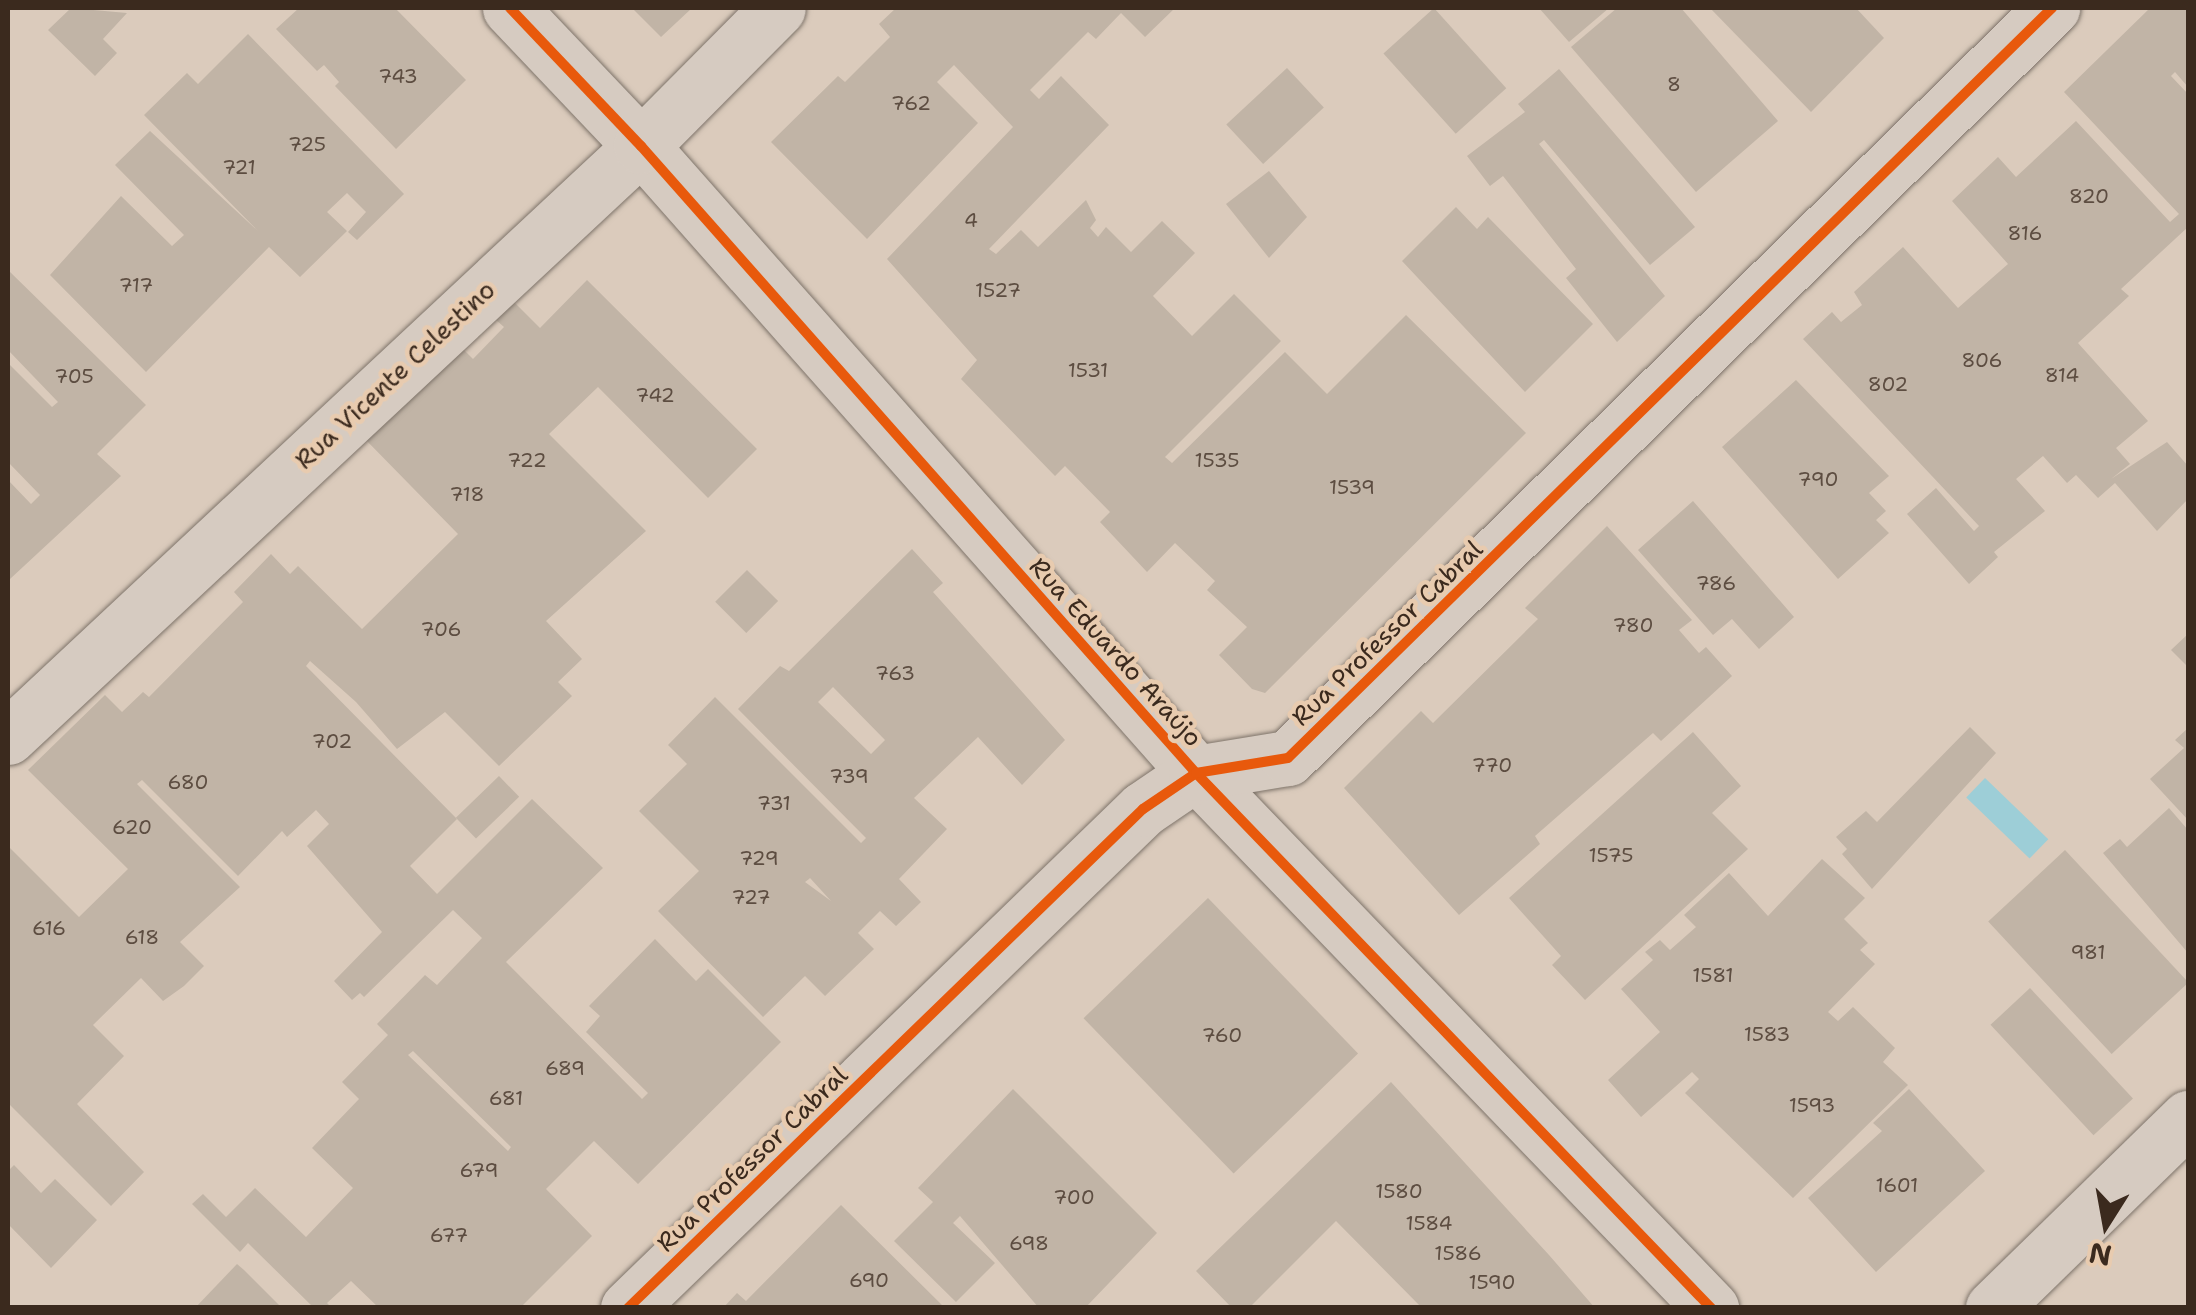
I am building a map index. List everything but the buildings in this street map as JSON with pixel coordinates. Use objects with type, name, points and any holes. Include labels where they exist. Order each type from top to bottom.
[{"type":"street","name":"Rua Eduardo Araújo","points":[[510,8],[641,146],[1196,773],[1710,1308]]},
{"type":"street","name":"Rua Vicente Celestino","points":[[8,737],[641,146],[778,8]]},
{"type":"street","name":"Rua Professor Cabral","points":[[628,1308],[1142,809],[1196,773],[1288,758],[2052,8]]},
{"type":"street","points":[[1993,1308],[2188,1118]]},
{"type":"water","points":[[1985,778],[2048,839],[2030,859],[1966,797]]},
{"type":"cycle path","points":[[510,8],[641,146],[1196,773],[1711,1308]]},
{"type":"cycle path","points":[[628,1308],[1143,809],[1196,773],[1288,758],[2052,8]]}]
